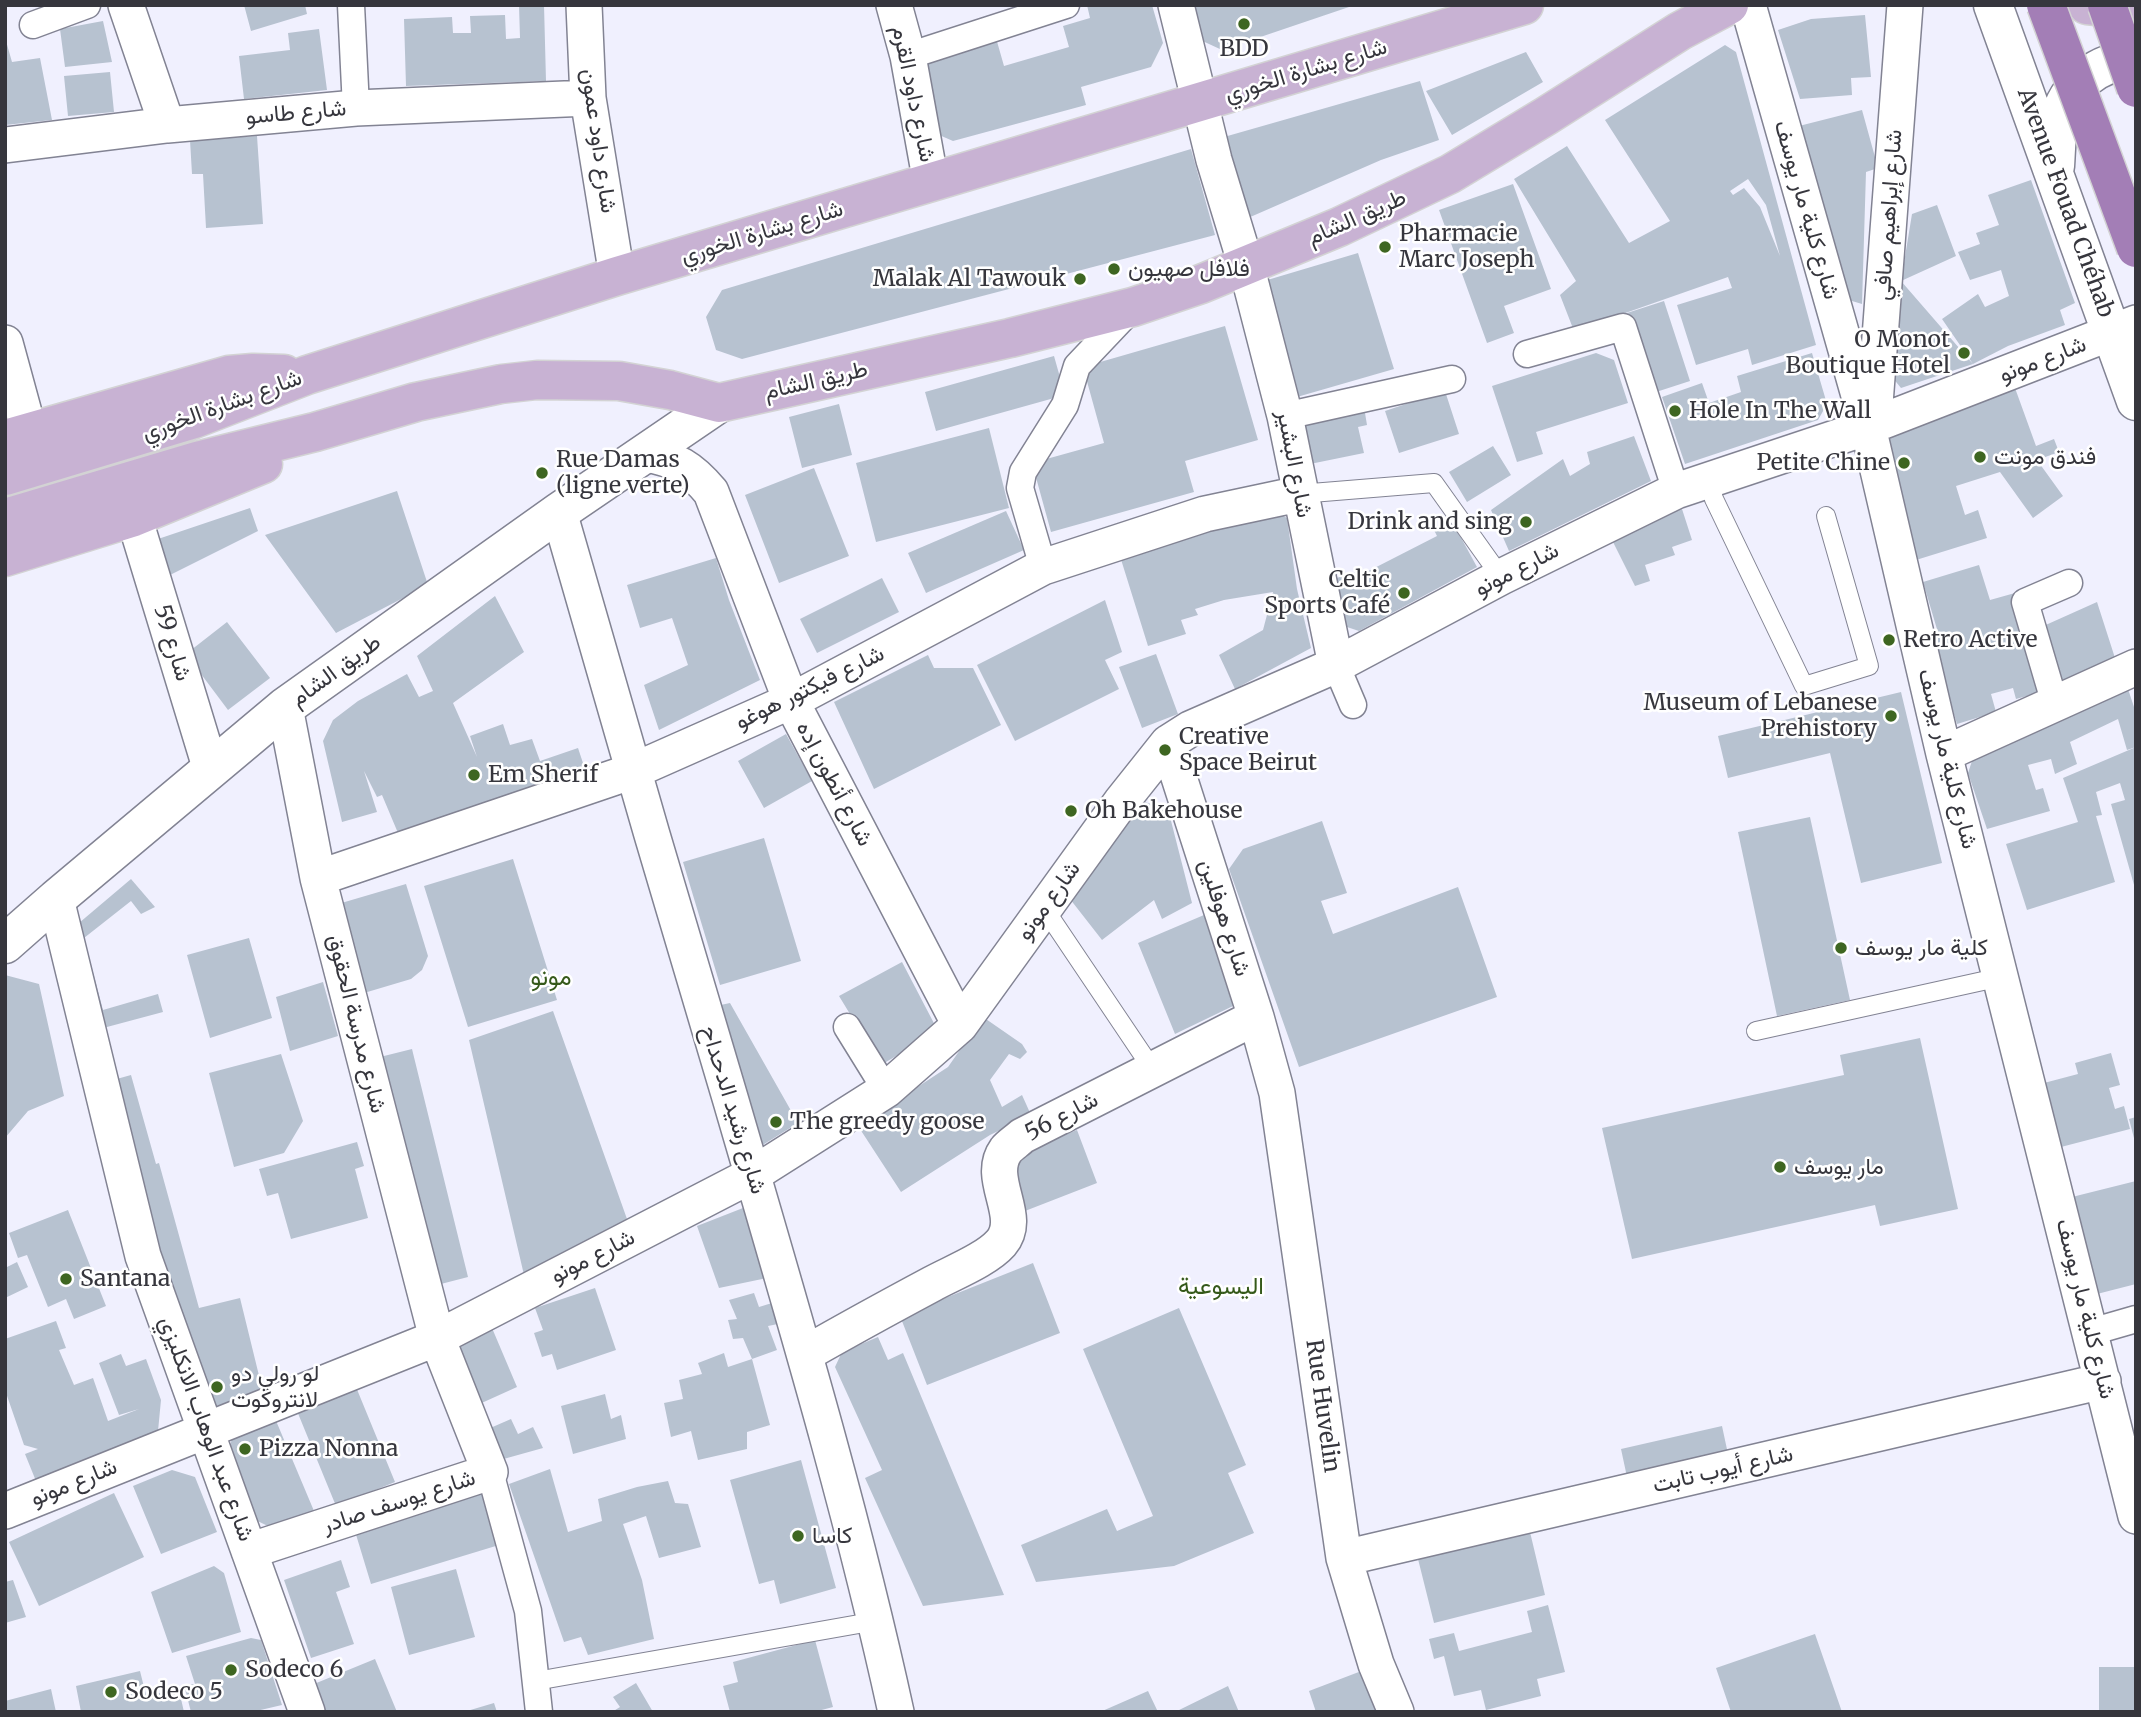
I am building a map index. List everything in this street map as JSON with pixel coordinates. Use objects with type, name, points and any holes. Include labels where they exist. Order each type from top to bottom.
[{"type":"highway","points":[[2046,5],[2136,248]]},
{"type":"highway","points":[[2107,5],[2136,88]]},
{"type":"main road","name":"شارع بشارة الخوري","points":[[5,476],[194,419],[307,375],[617,276],[1524,5]]},
{"type":"main road","name":"طريق الشام","points":[[719,403],[1010,338],[1133,307],[1201,284],[1339,227],[1450,174],[1680,31],[1729,5]]},
{"type":"main road","points":[[2087,5],[2136,10]]},
{"type":"main road","points":[[17,435],[229,375],[307,375]]},
{"type":"main road","name":"شارع بشارة الخوري","points":[[5,518],[197,461],[315,432],[416,402],[501,384],[537,380],[619,381],[670,390],[719,403]]},
{"type":"main road","points":[[5,557],[134,517],[243,474],[315,432]]},
{"type":"street","points":[[33,25],[86,5]]},
{"type":"street","points":[[126,5],[167,125]]},
{"type":"street","points":[[351,5],[356,108]]},
{"type":"street","name":"شارع داود عمون","points":[[584,5],[588,98],[617,276]]},
{"type":"street","name":"شارع داود القرم","points":[[894,5],[908,56],[931,183]]},
{"type":"street","points":[[908,56],[1066,5]]},
{"type":"street","name":"شارع البشير","points":[[1176,5],[1214,160],[1246,265],[1285,416],[1336,665]]},
{"type":"street","name":"شارع كلية مار يوسف","points":[[1748,5],[1871,426],[1944,754],[2136,1516]]},
{"type":"street","name":"شارع إبراهيم صافي","points":[[1871,426],[1905,5]]},
{"type":"street","name":"Avenue Fouad Chéhab","points":[[1993,5],[2054,175],[2124,328],[2136,401]]},
{"type":"street","points":[[2054,175],[2059,120],[2072,92],[2094,70],[2124,60],[2136,61]]},
{"type":"street","name":"شارع طاسو","points":[[5,145],[167,125],[356,108],[588,98]]},
{"type":"street","points":[[1043,567],[1020,488],[1023,471],[1065,405],[1077,366],[1133,307]]},
{"type":"street","points":[[1527,354],[1623,327],[1692,486]]},
{"type":"street","name":"شارع مونو","points":[[5,1511],[436,1338],[752,1175],[886,1090],[960,1025],[1121,802],[1168,743],[1190,729],[1336,665],[1501,577],[1692,486],[1871,426],[2124,328]]},
{"type":"street","points":[[5,343],[17,435]]},
{"type":"street","points":[[1285,416],[1452,379]]},
{"type":"street","name":"طريق الشام","points":[[5,944],[285,708],[559,512],[719,403]]},
{"type":"street","name":"شارع أنطون إده","points":[[645,454],[682,464],[711,492],[791,701],[960,1025]]},
{"type":"street","name":"شارع فيكتور هوغو","points":[[318,878],[633,771],[791,701],[1043,567],[1205,514],[1299,494]]},
{"type":"street","name":"شارع رشيد الدحداح","points":[[559,512],[806,1354],[876,1621],[896,1712]]},
{"type":"street","name":"شارع 59","points":[[134,517],[211,770]]},
{"type":"street","points":[[2055,704],[2025,601],[2069,583]]},
{"type":"street","points":[[1336,665],[1353,705]]},
{"type":"street","points":[[1944,754],[2136,667]]},
{"type":"street","name":"شارع مدرسة الحقوق","points":[[285,708],[318,878],[436,1338]]},
{"type":"street","name":"شارع هوفلين","points":[[1168,743],[1256,1017],[1277,1093]]},
{"type":"street","name":"شارع عبد الوهاب الانكليزي","points":[[56,899],[143,1256],[307,1712]]},
{"type":"street","name":"شارع 56","points":[[806,1354],[993,1249],[1006,1234],[1008,1222],[999,1175],[1001,1159],[1007,1149],[1022,1136],[1256,1017]]},
{"type":"street","points":[[848,1027],[886,1090]]},
{"type":"street","name":"Rue Huvelin","points":[[1277,1093],[1344,1558],[1376,1664],[1396,1712]]},
{"type":"street","points":[[2091,1332],[2136,1319]]},
{"type":"street","name":"شارع يوسف صادر","points":[[250,1551],[490,1472],[436,1338]]},
{"type":"street","name":"شارع أيوب تابت","points":[[1344,1558],[2103,1381]]},
{"type":"street","points":[[490,1472],[528,1611],[539,1712]]},
{"type":"lane","points":[[1299,494],[1434,483],[1501,577]]},
{"type":"lane","points":[[1692,486],[1714,499],[1804,686],[1869,666],[1826,516]]},
{"type":"lane","points":[[1044,908],[1153,1070]]},
{"type":"lane","points":[[1756,1031],[2001,977]]},
{"type":"lane","points":[[536,1681],[876,1621]]},
{"type":"building","points":[[244,5],[305,5],[307,14],[251,31]]},
{"type":"building","points":[[519,5],[544,5],[546,81],[406,86],[404,19],[452,17],[453,33],[471,33],[470,16],[505,15],[506,39],[520,38]]},
{"type":"building","points":[[1087,5],[1152,5],[1163,43],[1151,67],[1081,87],[1086,105],[953,141],[930,131],[911,62],[996,38],[1004,66],[1069,47],[1063,26],[1090,18]]},
{"type":"building","name":"BDD","points":[[1187,5],[1352,6],[1222,50],[1196,38]]},
{"type":"building","points":[[1865,15],[1871,77],[1851,78],[1852,95],[1800,99],[1778,30],[1811,19]]},
{"type":"building","points":[[103,21],[112,62],[65,67],[60,29]]},
{"type":"building","points":[[319,29],[327,90],[244,99],[239,56],[290,50],[288,33]]},
{"type":"building","points":[[6,41],[12,62],[40,58],[52,120],[5,125]]},
{"type":"building","points":[[1725,45],[1736,52],[1816,345],[1752,365],[1748,349],[1696,365],[1677,305],[1732,288],[1728,277],[1574,331],[1560,295],[1576,281],[1514,179],[1567,146],[1629,243],[1670,221],[1605,120]],"holes":[[[1748,179],[1766,205],[1780,256],[1760,207],[1744,188],[1733,195],[1730,191]]]},
{"type":"building","points":[[1526,52],[1543,82],[1452,135],[1426,91]]},
{"type":"building","points":[[110,72],[114,112],[68,116],[64,76]]},
{"type":"building","points":[[1420,81],[1439,140],[1381,160],[1248,218],[1224,137]]},
{"type":"building","points":[[1862,110],[1878,168],[1866,172],[1862,304],[1842,298],[1799,126]]},
{"type":"building","points":[[257,136],[263,224],[206,228],[203,174],[192,174],[190,140]]},
{"type":"building","points":[[1191,149],[1215,235],[742,359],[716,350],[706,317],[722,290]]},
{"type":"building","points":[[2031,180],[2075,303],[2060,310],[2065,325],[2008,346],[1973,364],[1942,319],[1978,294],[1985,307],[2009,296],[2001,270],[1970,280],[1958,252],[1980,244],[1976,233],[1999,225],[1988,195]]},
{"type":"building","points":[[1513,184],[1551,289],[1504,306],[1514,333],[1487,343],[1439,210]]},
{"type":"building","points":[[1937,205],[1956,256],[1901,281],[1912,214]]},
{"type":"building","points":[[1358,253],[1394,369],[1297,397],[1264,281]]},
{"type":"building","points":[[1901,281],[1973,364],[1901,388],[1892,377]]},
{"type":"building","points":[[1664,301],[1690,381],[1653,393],[1627,313]]},
{"type":"building","points":[[1225,326],[1258,440],[1185,461],[1194,492],[1051,532],[1032,463],[1104,443],[1083,367]]},
{"type":"building","points":[[1596,353],[1614,360],[1628,403],[1536,432],[1543,454],[1517,462],[1492,386]]},
{"type":"building","points":[[1812,353],[1827,404],[1818,420],[1685,464],[1662,397],[1702,383],[1709,403],[1741,392],[1737,376]]},
{"type":"building","points":[[1054,356],[1065,395],[936,431],[925,392]]},
{"type":"building","points":[[2015,388],[2036,446],[2054,439],[2059,452],[2037,460],[2063,496],[2033,518],[2000,472],[1956,486],[1965,515],[1978,510],[1987,538],[1916,560],[1883,451],[1891,433]]},
{"type":"building","points":[[1445,391],[1459,434],[1399,453],[1385,411]]},
{"type":"building","points":[[839,404],[852,455],[802,468],[789,417]]},
{"type":"building","points":[[1364,407],[1367,425],[1358,427],[1364,453],[1310,464],[1300,421]]},
{"type":"building","points":[[989,428],[1009,508],[876,542],[856,463]]},
{"type":"building","points":[[1634,436],[1651,481],[1509,551],[1491,510],[1563,459],[1570,476],[1590,464],[1587,452]]},
{"type":"building","points":[[1493,446],[1511,475],[1467,502],[1449,472]]},
{"type":"building","points":[[814,468],[849,556],[779,583],[745,495]]},
{"type":"building","points":[[397,491],[428,585],[336,633],[265,535]]},
{"type":"building","points":[[1265,506],[1287,518],[1297,589],[1311,648],[1235,689],[1219,655],[1263,630],[1273,592],[1224,600],[1195,609],[1198,615],[1181,620],[1186,634],[1148,646],[1119,553]]},
{"type":"building","points":[[250,508],[258,531],[170,575],[158,539]]},
{"type":"building","points":[[1682,509],[1692,540],[1672,547],[1675,555],[1645,565],[1650,581],[1635,586],[1612,540],[1651,520]]},
{"type":"building","points":[[1006,511],[1024,550],[926,593],[908,553]]},
{"type":"building","points":[[1453,523],[1477,567],[1359,631],[1338,624],[1326,581],[1347,575],[1349,581],[1437,536],[1434,530]]},
{"type":"building","points":[[716,558],[760,680],[659,730],[644,685],[688,665],[672,618],[640,628],[627,585]]},
{"type":"building","points":[[1979,565],[1990,600],[2015,593],[2045,691],[2016,699],[2013,688],[1991,694],[1996,712],[1957,724],[1931,639],[1939,636],[1923,582]]},
{"type":"building","points":[[882,578],[899,612],[817,653],[800,619]]},
{"type":"building","points":[[495,596],[524,652],[453,703],[477,757],[470,736],[503,724],[510,745],[532,739],[540,761],[578,748],[586,772],[398,833],[382,795],[377,797],[364,771],[377,812],[342,822],[323,741],[333,720],[358,701],[407,674],[419,697],[433,691],[417,656]]},
{"type":"building","points":[[1105,600],[1122,652],[1105,660],[1119,689],[1015,741],[977,665]]},
{"type":"building","points":[[2097,602],[2115,658],[2056,686],[2039,628]]},
{"type":"building","points":[[227,622],[270,678],[228,710],[186,654]]},
{"type":"building","points":[[1156,654],[1178,714],[1142,728],[1119,667]]},
{"type":"building","points":[[928,655],[934,668],[973,668],[1001,725],[874,789],[834,702]]},
{"type":"building","points":[[2128,689],[2136,713],[2136,747],[2127,750],[2118,719],[2070,742],[2077,764],[2055,774],[2051,759],[2028,765],[2036,790],[2043,788],[2050,811],[1987,829],[1968,773],[1973,758]]},
{"type":"building","points":[[1901,692],[1942,863],[1861,883],[1830,753],[1728,778],[1718,736]]},
{"type":"building","points":[[786,734],[812,781],[764,808],[738,761]]},
{"type":"building","points":[[2136,747],[2136,892],[2111,804],[2125,800],[2120,783],[2096,792],[2102,815],[2096,816],[2115,882],[2027,910],[2006,844],[2078,822],[2063,778]]},
{"type":"building","points":[[1141,801],[1168,809],[1192,903],[1162,919],[1154,900],[1102,940],[1070,899]]},
{"type":"building","points":[[1810,817],[1850,1000],[1777,1016],[1738,832]]},
{"type":"building","points":[[1322,821],[1347,893],[1321,901],[1333,934],[1458,887],[1497,997],[1299,1067],[1229,869],[1243,849]]},
{"type":"building","points":[[764,838],[801,961],[720,985],[683,862]]},
{"type":"building","points":[[513,859],[557,1000],[468,1027],[424,886]]},
{"type":"building","points":[[131,879],[155,907],[141,914],[131,901],[84,938],[103,1010],[158,994],[163,1012],[92,1031],[66,934]]},
{"type":"building","points":[[406,884],[428,956],[422,970],[411,979],[364,993],[338,904]]},
{"type":"building","points":[[1204,915],[1233,1006],[1175,1034],[1138,943]]},
{"type":"building","points":[[249,938],[272,1018],[210,1038],[187,955]]},
{"type":"building","points":[[902,962],[938,1031],[881,1065],[839,996]]},
{"type":"building","points":[[5,975],[39,984],[64,1096],[28,1111],[5,1138]]},
{"type":"building","points":[[323,982],[338,1036],[290,1051],[276,997]]},
{"type":"building","points":[[730,1003],[798,1123],[761,1146],[716,1006]]},
{"type":"building","points":[[553,1011],[627,1219],[524,1275],[469,1040]]},
{"type":"building","points":[[983,1017],[1022,1044],[1027,1052],[1020,1059],[1009,1054],[990,1080],[1002,1107],[1022,1095],[1031,1115],[990,1135],[901,1192],[858,1126],[948,1067]]},
{"type":"building","name":"مار يوسف","points":[[1920,1038],[1958,1209],[1880,1226],[1875,1205],[1632,1259],[1602,1128],[1844,1075],[1840,1055]]},
{"type":"building","points":[[412,1049],[468,1277],[437,1285],[380,1057]]},
{"type":"building","points":[[2111,1053],[2120,1085],[2109,1088],[2115,1109],[2124,1106],[2130,1129],[2061,1147],[2044,1083],[2078,1074],[2075,1063]]},
{"type":"building","points":[[281,1054],[303,1121],[284,1153],[234,1167],[209,1073]]},
{"type":"building","points":[[131,1075],[156,1164],[159,1163],[199,1308],[240,1298],[264,1396],[220,1407],[197,1396],[106,1082]]},
{"type":"building","points":[[2136,1117],[2136,1142],[2135,1142],[2129,1119]]},
{"type":"building","points":[[1077,1130],[1097,1183],[1025,1211],[1013,1179],[1024,1150]]},
{"type":"building","points":[[357,1142],[364,1166],[355,1169],[368,1218],[291,1239],[278,1193],[267,1196],[259,1169]]},
{"type":"building","points":[[2136,1181],[2136,1284],[2097,1294],[2072,1197]]},
{"type":"building","points":[[743,1208],[767,1278],[719,1288],[697,1226]]},
{"type":"building","name":"Santana","points":[[68,1210],[106,1306],[74,1319],[66,1299],[48,1307],[27,1255],[18,1258],[9,1233]]},
{"type":"building","points":[[17,1262],[28,1287],[5,1298],[5,1268]]},
{"type":"building","points":[[1033,1263],[1060,1333],[927,1385],[900,1316]]},
{"type":"building","points":[[595,1288],[616,1350],[557,1370],[552,1354],[542,1357],[534,1333],[543,1330],[535,1308]]},
{"type":"building","points":[[754,1293],[759,1307],[772,1303],[778,1324],[768,1326],[777,1350],[752,1359],[743,1338],[733,1339],[728,1320],[737,1319],[729,1300]]},
{"type":"building","points":[[1179,1308],[1246,1465],[1228,1473],[1254,1533],[1174,1566],[1036,1582],[1021,1545],[1107,1509],[1117,1531],[1153,1516],[1083,1349]]},
{"type":"building","points":[[56,1321],[66,1348],[59,1350],[74,1385],[93,1378],[108,1421],[139,1409],[119,1415],[99,1363],[121,1354],[126,1366],[146,1359],[161,1400],[158,1431],[38,1486],[25,1454],[38,1449],[24,1445],[5,1390],[5,1339]]},
{"type":"building","points":[[492,1328],[517,1387],[475,1406],[449,1346]]},
{"type":"building","points":[[878,1337],[888,1360],[903,1353],[1004,1595],[923,1606],[865,1478],[882,1470],[835,1367],[842,1352]]},
{"type":"building","points":[[724,1353],[728,1367],[752,1359],[770,1425],[747,1432],[747,1449],[698,1460],[691,1431],[671,1437],[664,1403],[683,1399],[679,1380],[702,1374],[698,1363]]},
{"type":"building","points":[[356,1387],[395,1482],[336,1506],[297,1411]]},
{"type":"building","points":[[605,1394],[611,1419],[621,1415],[626,1439],[573,1454],[561,1406]]},
{"type":"building","points":[[274,1416],[314,1511],[272,1528],[243,1514],[224,1463],[234,1433]]},
{"type":"building","points":[[511,1419],[518,1434],[533,1427],[543,1448],[500,1460],[488,1429]]},
{"type":"building","points":[[1722,1426],[1728,1454],[1627,1477],[1621,1449]]},
{"type":"building","points":[[801,1460],[836,1588],[780,1604],[774,1580],[759,1584],[730,1480]]},
{"type":"building","points":[[550,1469],[568,1532],[602,1521],[598,1499],[637,1487],[668,1481],[675,1503],[688,1504],[701,1547],[659,1558],[646,1516],[623,1524],[642,1580],[654,1639],[588,1655],[581,1637],[564,1642],[509,1484]]},
{"type":"building","points":[[172,1470],[195,1477],[217,1532],[161,1554],[133,1486]]},
{"type":"building","points":[[483,1490],[499,1545],[371,1584],[354,1528]]},
{"type":"building","points":[[114,1493],[144,1557],[39,1606],[9,1542]]},
{"type":"building","points":[[1530,1532],[1545,1595],[1434,1623],[1418,1559]]},
{"type":"building","points":[[341,1560],[350,1587],[336,1592],[354,1644],[311,1658],[284,1580]]},
{"type":"building","points":[[214,1566],[224,1573],[241,1632],[172,1653],[151,1592]]},
{"type":"building","points":[[456,1569],[475,1637],[409,1655],[391,1587]]},
{"type":"building","points":[[13,1580],[26,1617],[5,1623],[5,1582]]},
{"type":"building","points":[[1548,1605],[1565,1672],[1537,1679],[1541,1696],[1486,1710],[1481,1690],[1454,1696],[1444,1656],[1434,1659],[1429,1639],[1454,1633],[1459,1651],[1532,1632],[1527,1611]]},
{"type":"building","points":[[1815,1634],[1842,1712],[1731,1712],[1716,1668]]},
{"type":"building","name":"Sodeco 6","points":[[251,1638],[261,1640],[282,1705],[252,1712],[191,1712],[184,1685],[195,1684],[186,1656]]},
{"type":"building","points":[[815,1640],[833,1707],[814,1712],[730,1712],[723,1686],[738,1682],[733,1662]]},
{"type":"building","points":[[375,1659],[397,1712],[326,1712],[314,1684]]},
{"type":"building","points":[[2099,1667],[2136,1667],[2136,1712],[2099,1712]]},
{"type":"building","points":[[1364,1670],[1380,1712],[1316,1712],[1309,1691]]},
{"type":"building","name":"Sodeco 5","points":[[140,1671],[146,1695],[179,1690],[184,1712],[81,1712],[76,1686]]},
{"type":"building","points":[[636,1683],[653,1712],[612,1712],[620,1707],[613,1697]]},
{"type":"building","points":[[1228,1686],[1239,1712],[1175,1712]]},
{"type":"building","points":[[51,1689],[56,1712],[5,1712],[5,1701]]},
{"type":"building","points":[[1148,1691],[1158,1712],[1100,1712]]},
{"type":"building","points":[[494,1703],[497,1712],[467,1712],[467,1711]]},
{"type":"place","name":"BDD","points":[[1244,24]]},
{"type":"place","name":"Pharmacie Marc Joseph","points":[[1385,247]]},
{"type":"place","name":"فلافل صهيون","points":[[1114,269]]},
{"type":"place","name":"Malak Al Tawouk","points":[[1080,279]]},
{"type":"place","name":"O Monot Boutique Hotel","points":[[1964,353]]},
{"type":"place","name":"Hole In The Wall","points":[[1675,411]]},
{"type":"place","name":"فندق مونت","points":[[1980,457]]},
{"type":"place","name":"Petite Chine","points":[[1904,463]]},
{"type":"place","name":"Rue Damas (ligne verte)","points":[[542,473]]},
{"type":"place","name":"Drink and sing","points":[[1526,522]]},
{"type":"place","name":"Celtic Sports Café","points":[[1404,593]]},
{"type":"place","name":"Retro Active","points":[[1889,640]]},
{"type":"place","name":"Museum of Lebanese Prehistory","points":[[1891,716]]},
{"type":"place","name":"Creative Space Beirut","points":[[1165,750]]},
{"type":"place","name":"Em Sherif","points":[[474,775]]},
{"type":"place","name":"Oh Bakehouse","points":[[1071,811]]},
{"type":"place","name":"كلية مار يوسف","points":[[1841,948]]},
{"type":"place","name":"The greedy goose","points":[[776,1122]]},
{"type":"place","name":"مار يوسف","points":[[1780,1167]]},
{"type":"place","name":"Santana","points":[[66,1279]]},
{"type":"place","name":"لو رولي دو لانتروكوت","points":[[217,1387]]},
{"type":"place","name":"Pizza Nonna","points":[[245,1449]]},
{"type":"place","name":"كاسا","points":[[798,1536]]},
{"type":"place","name":"Sodeco 6","points":[[231,1670]]},
{"type":"place","name":"Sodeco 5","points":[[111,1692]]},
{"type":"district","name":"مونو","points":[[551,978]]},
{"type":"district","name":"اليسوعية","points":[[1221,1287]]}]
